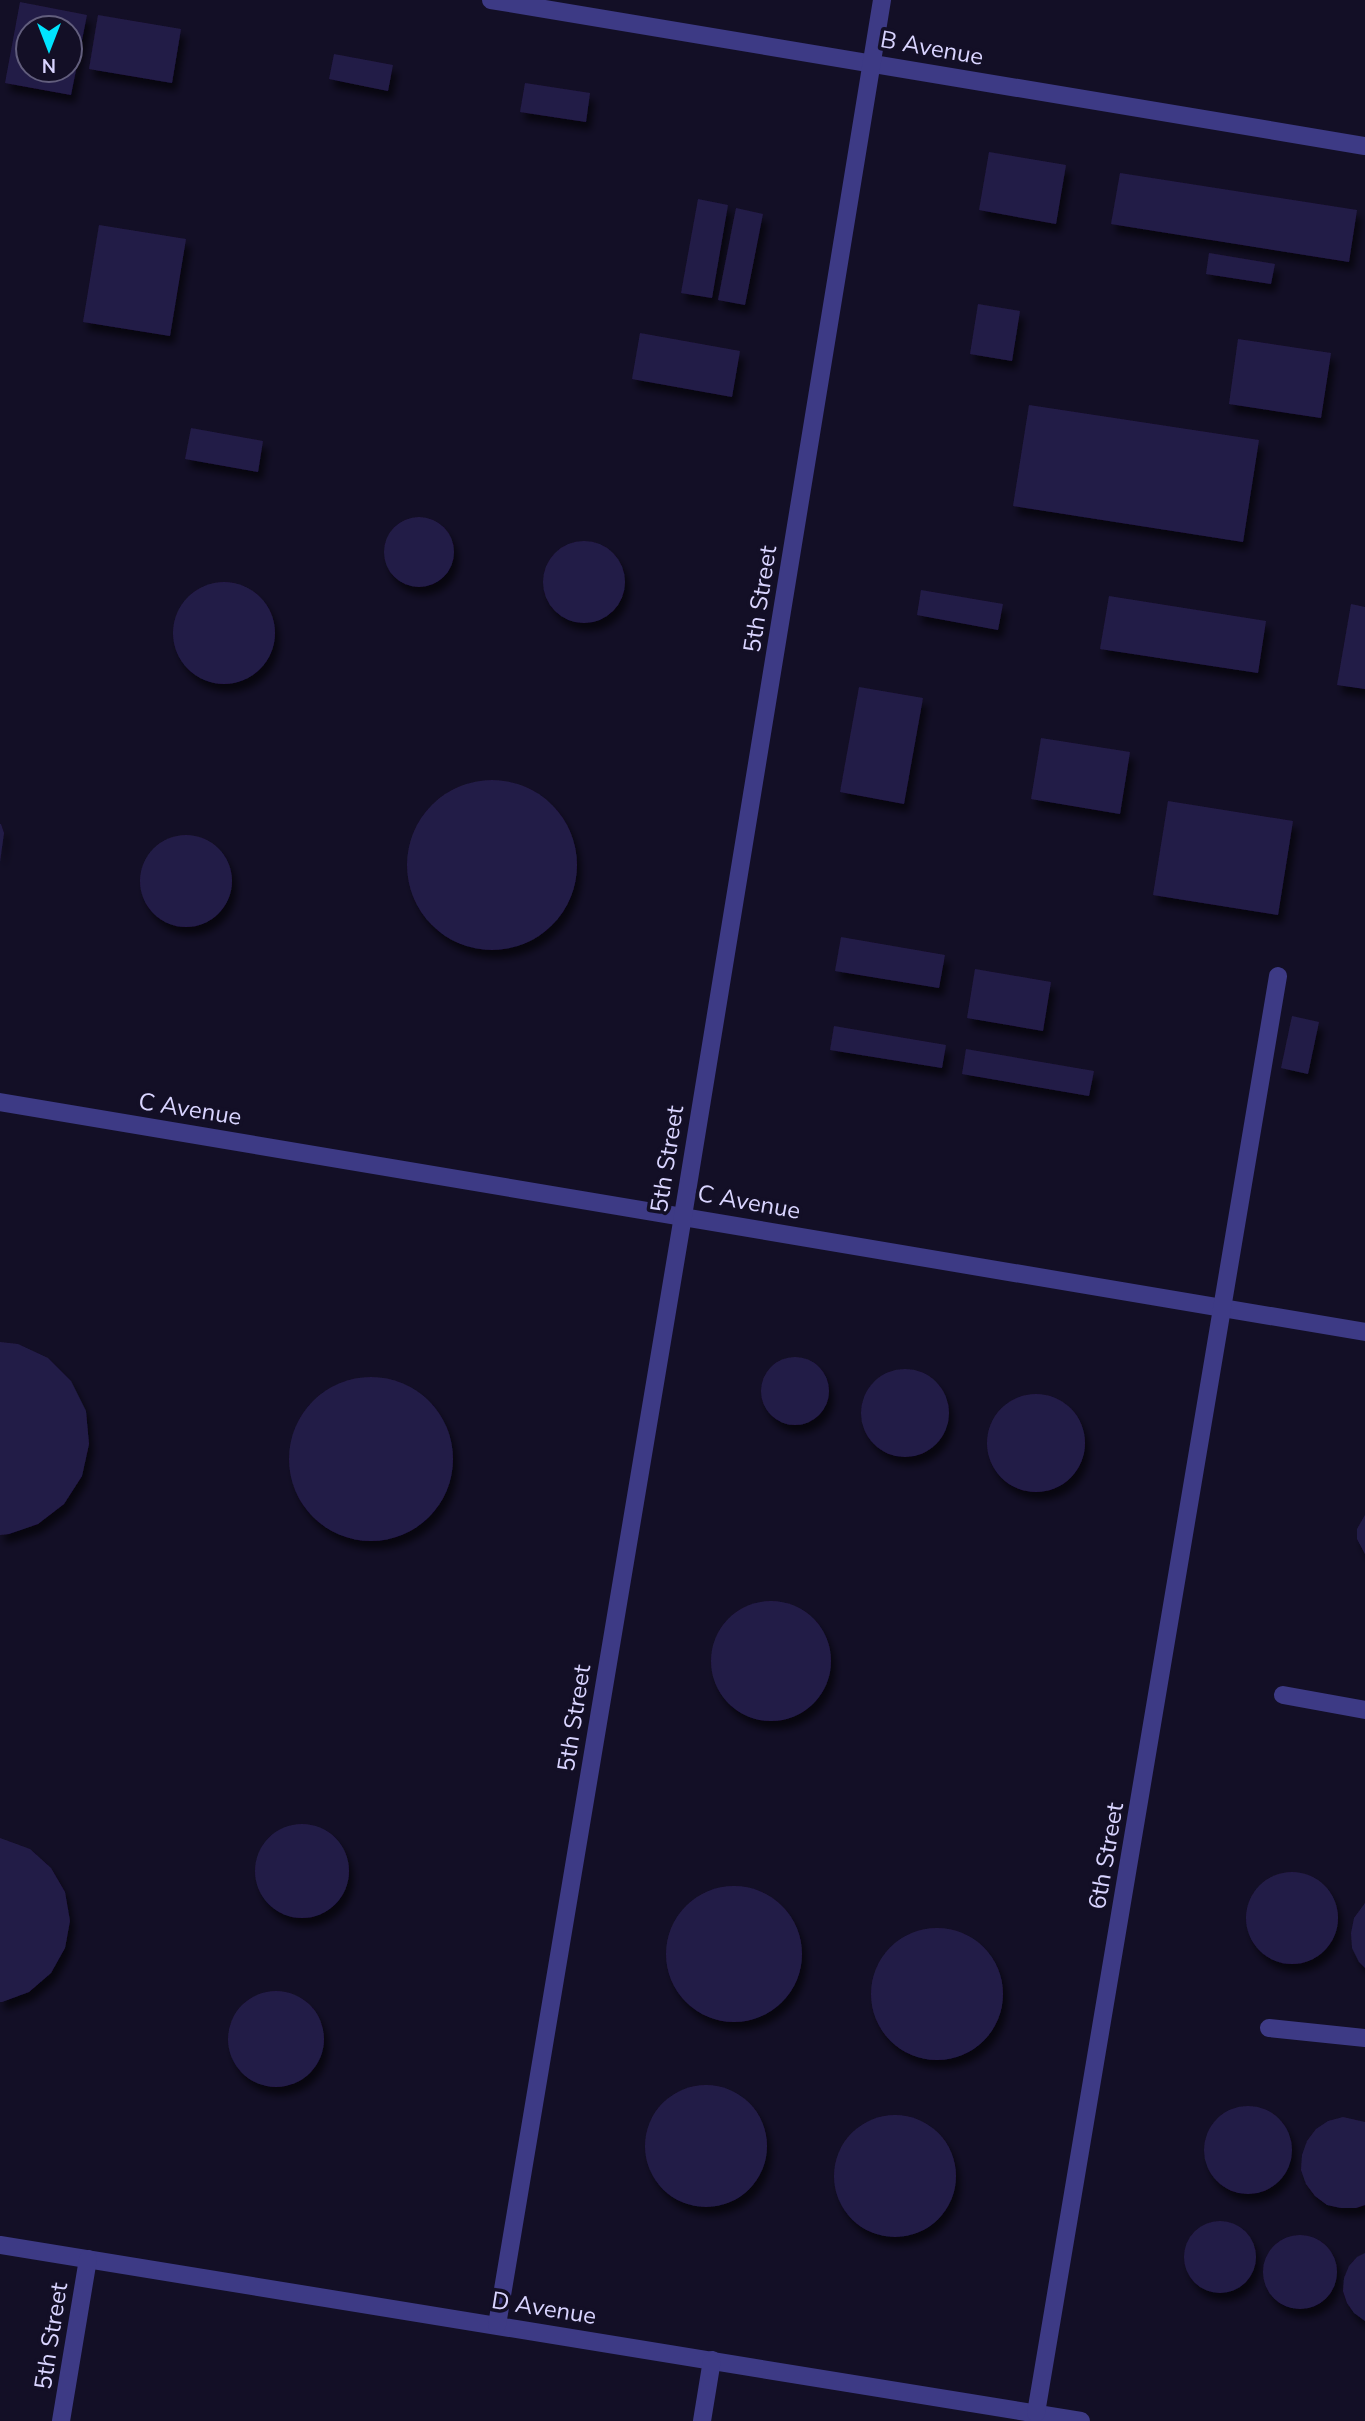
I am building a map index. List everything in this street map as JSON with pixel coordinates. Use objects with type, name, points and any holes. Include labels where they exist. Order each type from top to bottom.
[{"type":"lane","name":"B Avenue","points":[[491,0],[1365,146]]},
{"type":"lane","name":"5th Street","points":[[497,2325],[683,1216],[882,0]]},
{"type":"lane","name":"6th Street","points":[[1036,2413],[1278,976]]},
{"type":"lane","name":"C Avenue","points":[[0,1102],[1365,1332]]},
{"type":"lane","points":[[1283,1695],[1365,1710]]},
{"type":"lane","points":[[1269,2028],[1365,2038]]},
{"type":"lane","name":"D Avenue","points":[[0,2245],[1081,2421]]},
{"type":"lane","name":"5th Street","points":[[61,2421],[88,2259]]},
{"type":"lane","points":[[702,2421],[712,2360]]},
{"type":"building","points":[[20,2],[82,14],[18,14]]},
{"type":"building","points":[[98,15],[181,29],[172,83],[89,69]]},
{"type":"building","points":[[14,34],[14,84],[73,84],[71,95],[5,83]]},
{"type":"building","points":[[334,54],[393,65],[388,91],[329,79]]},
{"type":"building","points":[[525,83],[590,93],[586,122],[520,112]]},
{"type":"building","points":[[989,152],[1066,165],[1056,224],[979,210]]},
{"type":"building","points":[[1120,173],[1357,210],[1349,262],[1111,224]]},
{"type":"building","points":[[698,199],[728,205],[712,298],[681,293]]},
{"type":"building","points":[[736,208],[763,214],[745,305],[718,300]]},
{"type":"building","points":[[99,225],[186,239],[170,336],[83,322]]},
{"type":"building","points":[[1209,253],[1275,264],[1271,284],[1206,274]]},
{"type":"building","points":[[978,304],[1020,311],[1012,361],[970,354]]},
{"type":"building","points":[[640,333],[740,351],[732,397],[632,379]]},
{"type":"building","points":[[1238,339],[1331,353],[1321,418],[1229,404]]},
{"type":"building","points":[[1029,405],[1259,440],[1243,542],[1013,506]]},
{"type":"building","points":[[191,428],[263,441],[258,472],[185,459]]},
{"type":"building","points":[[419,517],[444,527],[454,552],[444,577],[419,587],[394,577],[384,552],[394,527]]},
{"type":"building","points":[[576,541],[592,541],[607,548],[618,559],[625,574],[622,598],[613,611],[592,623],[576,623],[561,616],[550,605],[543,590],[543,574],[550,559],[561,548]]},
{"type":"building","points":[[224,582],[244,586],[260,597],[271,613],[275,633],[271,653],[260,669],[244,680],[224,684],[204,680],[188,669],[177,653],[173,633],[177,613],[188,597],[204,586]]},
{"type":"building","points":[[921,590],[1003,604],[998,630],[917,615]]},
{"type":"building","points":[[1109,596],[1266,621],[1258,673],[1100,649]]},
{"type":"building","points":[[1351,604],[1365,607],[1365,689],[1337,685]]},
{"type":"building","points":[[859,687],[923,698],[904,804],[840,792]]},
{"type":"building","points":[[1041,738],[1130,752],[1120,814],[1031,799]]},
{"type":"building","points":[[492,780],[524,787],[539,794],[552,805],[563,818],[570,833],[577,865],[570,897],[563,912],[552,925],[539,936],[524,943],[492,950],[460,943],[445,936],[432,925],[421,912],[414,897],[407,865],[414,833],[421,818],[432,805],[445,794],[460,787]]},
{"type":"building","points":[[1168,801],[1293,821],[1278,915],[1153,895]]},
{"type":"building","points":[[0,824],[4,833],[0,862]]},
{"type":"building","points":[[186,835],[204,839],[218,849],[228,863],[232,881],[228,899],[218,913],[204,923],[186,927],[168,923],[154,913],[144,899],[140,881],[144,863],[154,849],[168,839]]},
{"type":"building","points":[[841,937],[945,955],[939,988],[835,971]]},
{"type":"building","points":[[975,969],[1051,982],[1043,1031],[967,1018]]},
{"type":"building","points":[[1292,1016],[1319,1022],[1308,1074],[1281,1068]]},
{"type":"building","points":[[834,1026],[946,1045],[942,1068],[830,1050]]},
{"type":"building","points":[[966,1049],[1094,1071],[1089,1096],[962,1074]]},
{"type":"building","points":[[0,1342],[18,1344],[48,1358],[71,1381],[86,1411],[89,1444],[82,1476],[64,1504],[38,1524],[0,1535]]},
{"type":"building","points":[[788,1357],[802,1357],[814,1362],[824,1372],[829,1391],[824,1410],[814,1420],[802,1425],[788,1425],[776,1420],[766,1410],[761,1398],[761,1384],[766,1372],[776,1362]]},
{"type":"building","points":[[905,1369],[922,1373],[936,1382],[945,1396],[949,1413],[945,1430],[936,1444],[922,1453],[905,1457],[888,1453],[874,1444],[865,1430],[861,1413],[865,1396],[874,1382],[888,1373]]},
{"type":"building","points":[[371,1377],[402,1383],[429,1401],[447,1428],[453,1459],[447,1490],[429,1517],[402,1535],[371,1541],[340,1535],[313,1517],[295,1490],[289,1459],[295,1428],[313,1401],[340,1383]]},
{"type":"building","points":[[1036,1394],[1055,1397],[1071,1408],[1082,1424],[1085,1443],[1082,1462],[1071,1478],[1055,1489],[1036,1492],[1017,1489],[1001,1478],[990,1462],[987,1443],[990,1424],[1001,1408],[1017,1397]]},
{"type":"building","points":[[1365,1515],[1365,1554],[1357,1539],[1357,1529]]},
{"type":"building","points":[[771,1601],[794,1605],[813,1619],[827,1638],[831,1661],[827,1684],[813,1703],[794,1717],[771,1721],[748,1717],[729,1703],[715,1684],[711,1661],[715,1638],[729,1619],[748,1605]]},
{"type":"building","points":[[302,1824],[320,1828],[335,1838],[345,1853],[349,1871],[345,1889],[335,1904],[320,1914],[302,1918],[284,1914],[269,1904],[259,1889],[255,1871],[259,1853],[269,1838],[284,1828]]},
{"type":"building","points":[[0,1838],[30,1849],[51,1868],[65,1892],[70,1921],[65,1948],[51,1973],[29,1992],[2,2002],[0,2002]]},
{"type":"building","points":[[1292,1872],[1310,1876],[1324,1886],[1334,1900],[1338,1918],[1334,1936],[1324,1950],[1310,1960],[1292,1964],[1274,1960],[1260,1950],[1250,1936],[1246,1918],[1250,1900],[1260,1886],[1274,1876]]},
{"type":"building","points":[[734,1886],[760,1891],[782,1906],[797,1928],[802,1954],[797,1980],[782,2002],[760,2017],[734,2022],[708,2017],[686,2002],[671,1980],[666,1954],[671,1928],[686,1906],[708,1891]]},
{"type":"building","points":[[1365,1903],[1365,1968],[1352,1948],[1351,1933],[1354,1918]]},
{"type":"building","points":[[937,1928],[962,1933],[984,1947],[998,1969],[1003,1994],[998,2019],[984,2041],[962,2055],[937,2060],[912,2055],[890,2041],[876,2019],[871,1994],[876,1969],[890,1947],[912,1933]]},
{"type":"building","points":[[276,1991],[294,1995],[310,2005],[320,2021],[324,2039],[320,2057],[310,2073],[294,2083],[276,2087],[258,2083],[242,2073],[232,2057],[228,2039],[232,2021],[242,2005],[258,1995]]},
{"type":"building","points":[[706,2085],[729,2090],[749,2103],[762,2123],[767,2146],[762,2169],[749,2189],[729,2202],[706,2207],[683,2202],[663,2189],[650,2169],[645,2146],[650,2123],[663,2103],[683,2090]]},
{"type":"building","points":[[1248,2106],[1265,2109],[1279,2119],[1289,2133],[1292,2150],[1289,2167],[1279,2181],[1265,2191],[1248,2194],[1231,2191],[1217,2181],[1207,2167],[1204,2150],[1207,2133],[1217,2119],[1231,2109]]},
{"type":"building","points":[[895,2115],[918,2120],[938,2133],[951,2153],[956,2176],[951,2199],[938,2219],[918,2232],[895,2237],[872,2232],[852,2219],[839,2199],[834,2176],[839,2153],[852,2133],[872,2120]]},
{"type":"building","points":[[1343,2117],[1365,2122],[1365,2205],[1356,2208],[1327,2205],[1315,2196],[1306,2184],[1301,2170],[1307,2141],[1316,2129],[1328,2121]]},
{"type":"building","points":[[1220,2221],[1234,2224],[1246,2231],[1253,2243],[1256,2257],[1253,2271],[1246,2283],[1234,2290],[1220,2293],[1206,2290],[1194,2283],[1187,2271],[1184,2257],[1187,2243],[1194,2231],[1206,2224]]},
{"type":"building","points":[[1293,2235],[1307,2235],[1321,2241],[1331,2251],[1337,2272],[1335,2286],[1321,2303],[1307,2309],[1293,2309],[1279,2303],[1269,2293],[1263,2279],[1263,2265],[1269,2251],[1279,2241]]},
{"type":"building","points":[[1365,2253],[1365,2321],[1354,2313],[1343,2291],[1349,2266]]}]
